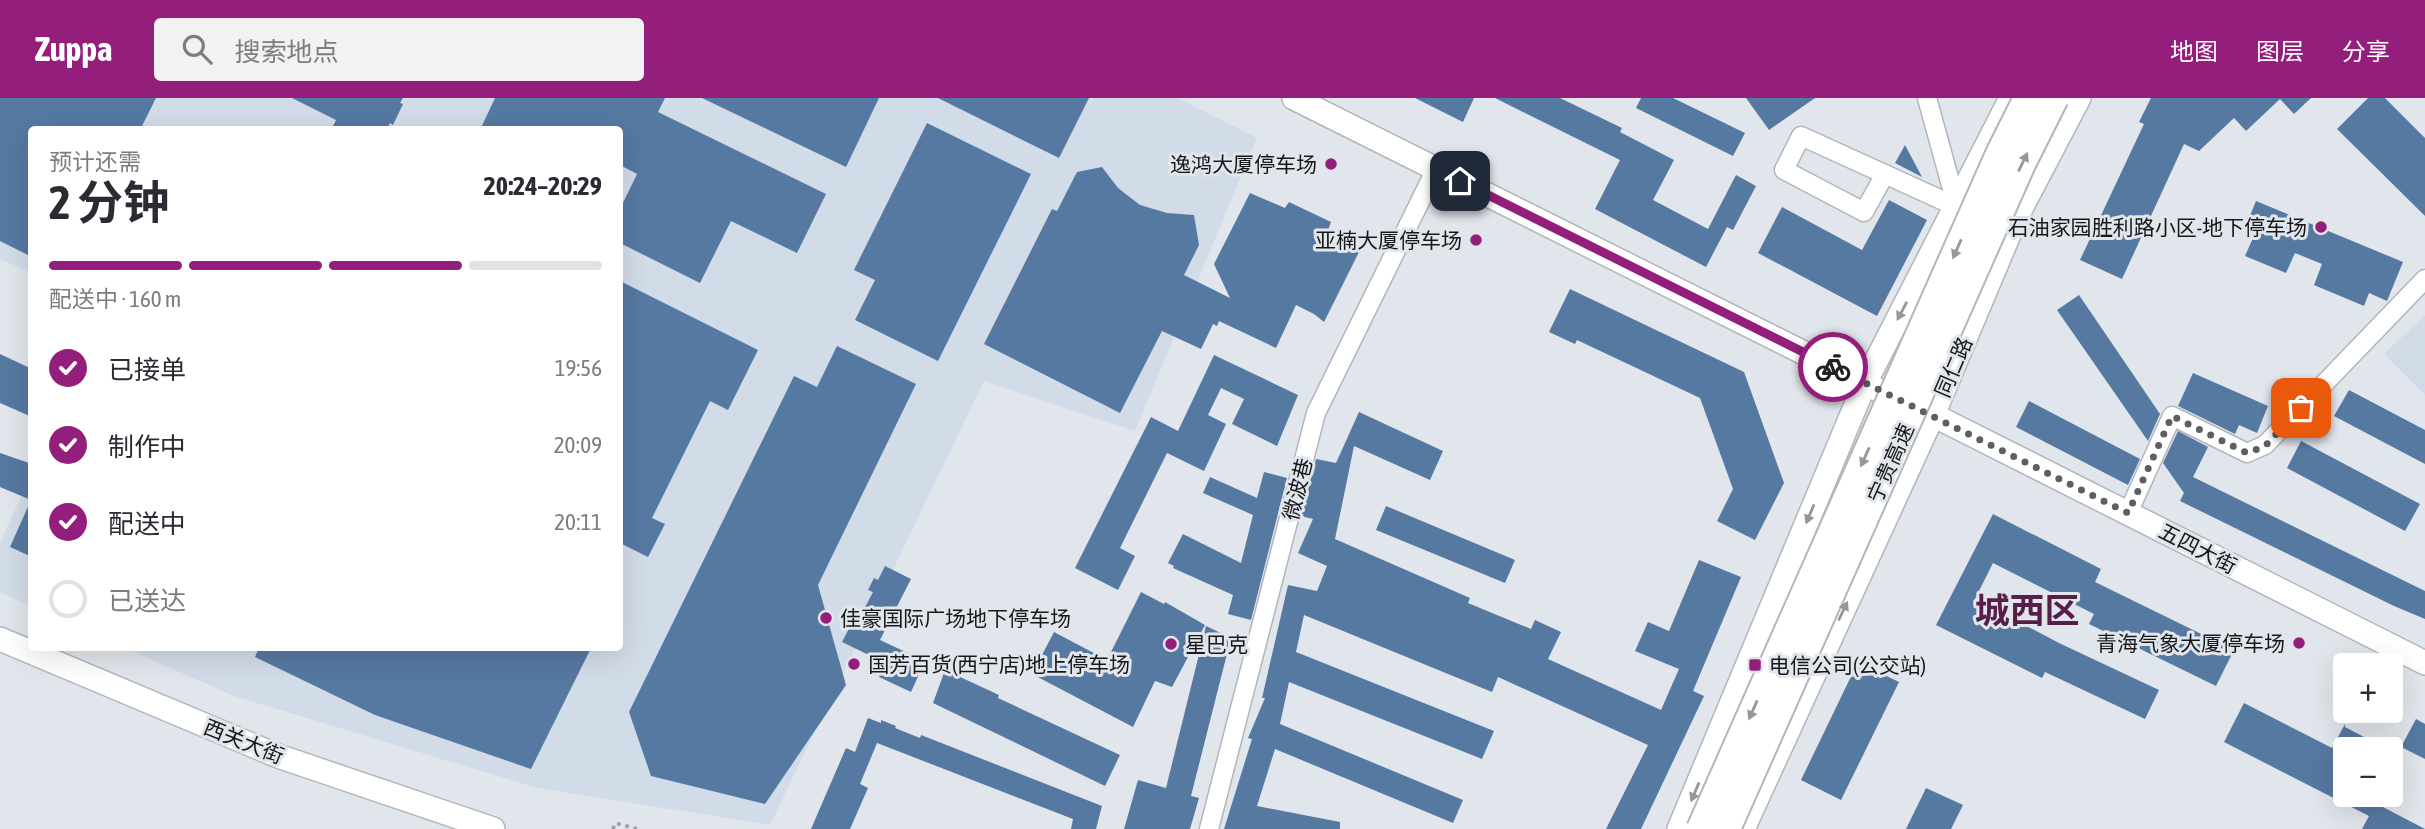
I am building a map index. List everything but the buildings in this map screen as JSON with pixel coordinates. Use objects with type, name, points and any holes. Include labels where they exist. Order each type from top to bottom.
[{"type":"highway","name":"宁贵高速","points":[[1700,829],[1999,154],[2027,98]]},
{"type":"highway","name":"宁贵高速","points":[[1740,829],[2022,164],[2055,98]]},
{"type":"main road","name":"五四大街","points":[[1294,98],[2425,663]]},
{"type":"main road","points":[[1679,829],[1865,383],[2011,98]]},
{"type":"main road","name":"同仁路","points":[[1740,829],[1933,415],[2016,218],[2079,98]]},
{"type":"main road","name":"西关大街","points":[[0,639],[28,651]]},
{"type":"main road","name":"西关大街","points":[[29,651],[278,756],[493,829]]},
{"type":"street","points":[[1927,98],[1957,207]]},
{"type":"street","points":[[1885,174],[1864,212],[1784,170],[1801,136],[1885,174],[1957,207]]},
{"type":"street","name":"微波巷","points":[[1209,829],[1317,413],[1436,169]]},
{"type":"street","points":[[2128,513],[2172,416],[2247,453],[2265,446],[2425,279]]},
{"type":"path","points":[[613,829],[615,824],[638,829]]},
{"type":"shaded area","points":[[0,98],[1178,98],[1257,138],[1135,431],[984,381],[770,825],[537,788],[234,696],[132,651],[623,651],[623,126],[28,126],[28,272],[0,259]]},
{"type":"shaded area","points":[[2425,315],[2425,395],[2384,354]]},
{"type":"shaded area","points":[[28,482],[28,605],[0,592],[0,543]]},
{"type":"way so far","points":[[1833,367],[2128,513],[2172,416],[2247,453],[2265,446],[2301,408]]},
{"type":"place","name":"逸鸿大厦停车场","points":[[1331,164]]},
{"type":"place","name":"石油家园胜利路小区-地下停车场","points":[[2321,227]]},
{"type":"place","name":"亚楠大厦停车场","points":[[1476,240]]},
{"type":"place","name":"佳豪国际广场地下停车场","points":[[826,618]]},
{"type":"place","name":"青海气象大厦停车场","points":[[2299,643]]},
{"type":"place","name":"星巴克","points":[[1171,644]]},
{"type":"place","name":"国芳百货(西宁店)地上停车场","points":[[854,664]]},
{"type":"place","name":"电信公司(公交站)","points":[[1755,665]]},
{"type":"district","name":"城西区","points":[[2027,610]]},
{"type":"route","points":[[1460,181],[1833,367]]}]
